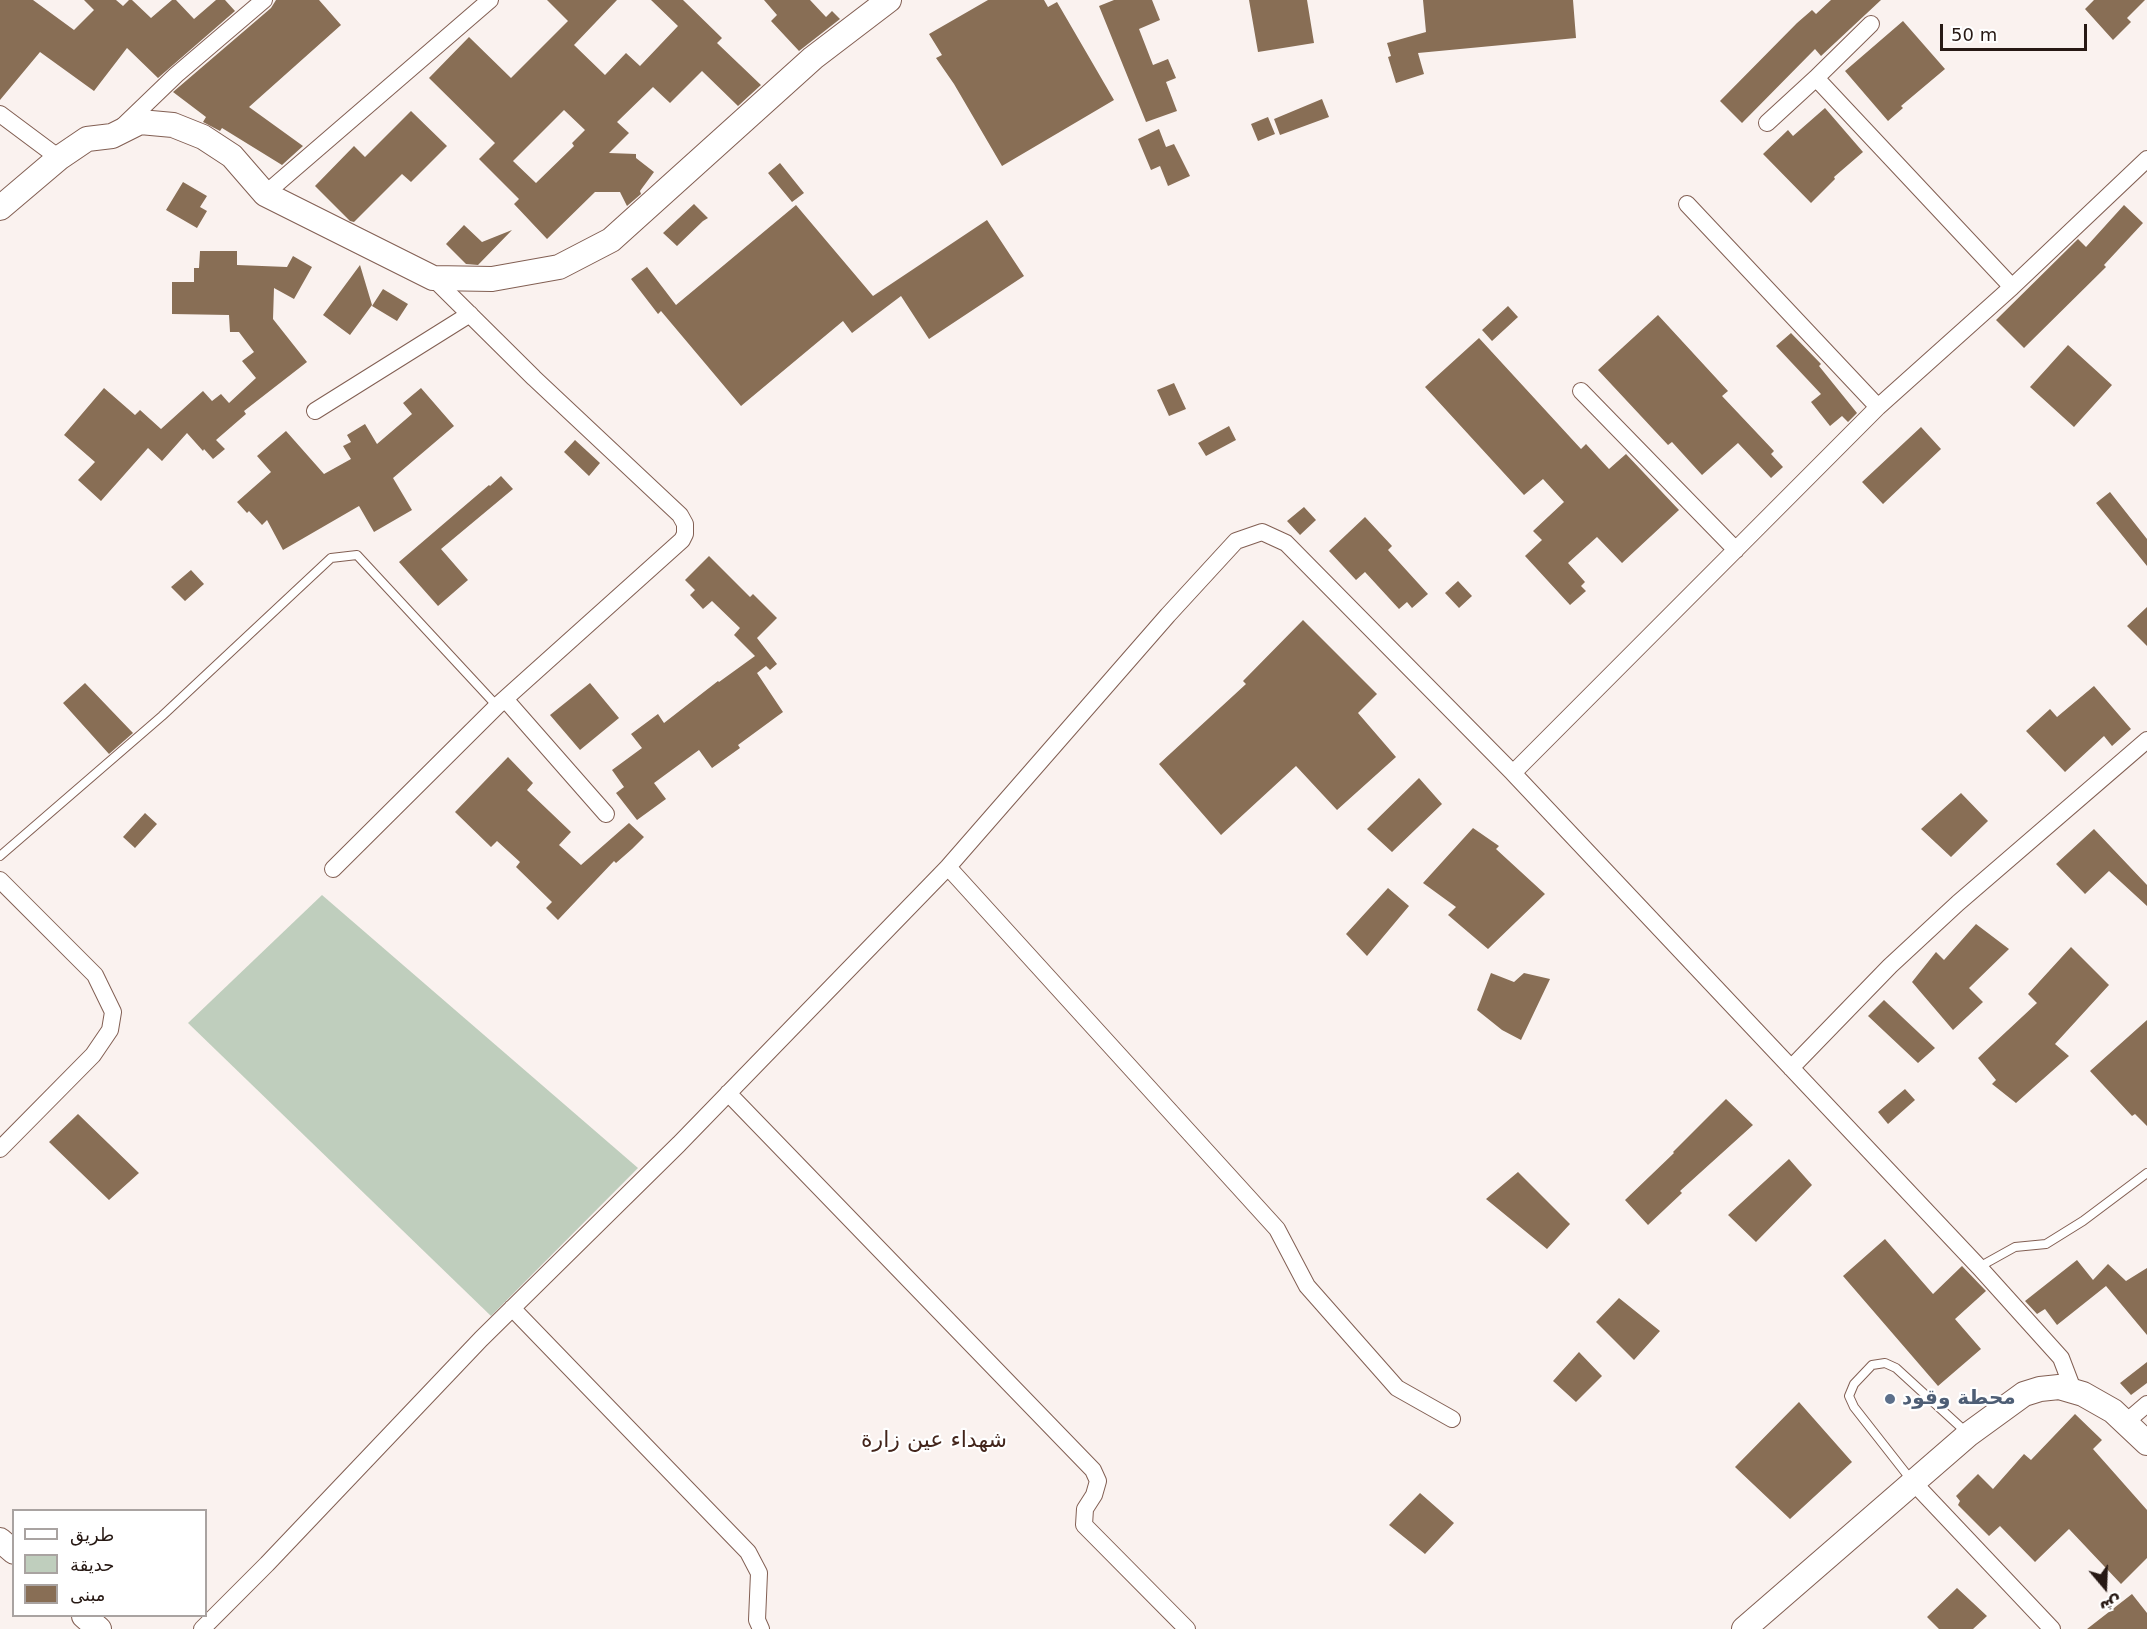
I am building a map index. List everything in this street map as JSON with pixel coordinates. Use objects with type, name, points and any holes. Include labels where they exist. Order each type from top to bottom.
[{"type":"street","points":[[112,136],[176,75],[264,0]]},
{"type":"street","points":[[265,194],[490,0]]},
{"type":"street","points":[[433,278],[492,279],[559,267],[611,240],[813,58],[889,0]]},
{"type":"street","points":[[1767,123],[1870,24]]},
{"type":"street","points":[[1816,78],[2012,287]]},
{"type":"street","points":[[0,114],[59,158]]},
{"type":"street","points":[[0,208],[59,158],[87,139],[112,136],[140,122],[173,126],[203,137],[232,156],[265,194],[433,278],[686,524],[682,540],[501,703],[333,868]]},
{"type":"street","points":[[1513,773],[1878,407],[2012,287],[2147,159]]},
{"type":"street","points":[[1687,204],[1878,407]]},
{"type":"street","points":[[315,411],[470,314]]},
{"type":"street","points":[[1581,391],[1736,550]]},
{"type":"street","points":[[202,1629],[512,1308],[728,1093],[948,867],[1168,615],[1236,541],[1262,532],[1286,543],[1513,773],[1979,1267],[2061,1358],[2074,1392]]},
{"type":"street","points":[[501,703],[606,814]]},
{"type":"street","points":[[1791,1068],[1890,966],[1958,903],[2147,740]]},
{"type":"street","points":[[948,867],[1277,1229],[1307,1286],[1397,1388],[1452,1419]]},
{"type":"street","points":[[0,880],[95,975],[113,1012],[110,1030],[93,1055],[0,1149]]},
{"type":"street","points":[[728,1093],[1093,1470],[1098,1481],[1094,1495],[1085,1509],[1084,1525],[1187,1629]]},
{"type":"street","points":[[512,1308],[748,1552],[759,1573],[757,1620],[761,1629]]},
{"type":"street","points":[[1744,1629],[1969,1434],[2024,1394],[2059,1387],[2096,1400],[2126,1422],[2147,1443]]},
{"type":"street","points":[[2126,1422],[2147,1404]]},
{"type":"street","points":[[1913,1482],[2052,1629]]},
{"type":"street","points":[[0,1540],[12,1550]]},
{"type":"street","points":[[85,1617],[99,1629]]},
{"type":"lane","points":[[0,856],[162,716],[331,558],[357,555],[501,703]]},
{"type":"lane","points":[[1979,1267],[2015,1248],[2046,1244],[2083,1221],[2147,1173]]},
{"type":"lane","points":[[1913,1482],[1854,1407],[1849,1396],[1854,1384],[1872,1365],[1885,1363],[1896,1368],[1969,1434]]},
{"type":"green space","points":[[322,895],[638,1168],[491,1316],[188,1023]]},
{"type":"building","points":[[0,0],[33,0],[74,30],[94,10],[84,0],[116,0],[123,6],[132,0],[151,18],[172,0],[176,0],[194,19],[216,0],[225,0],[235,11],[158,78],[127,48],[94,91],[40,52],[0,100]]},
{"type":"building","points":[[276,0],[319,0],[341,25],[249,107],[303,146],[282,165],[222,128],[220,131],[203,122],[206,117],[173,92],[271,8]]},
{"type":"building","points":[[547,0],[617,0],[574,45],[605,75],[626,53],[640,66],[678,26],[651,0],[683,0],[722,38],[717,43],[761,85],[738,106],[702,71],[670,103],[653,87],[617,122],[629,133],[609,153],[636,154],[636,158],[654,172],[640,191],[641,194],[627,206],[620,192],[595,192],[547,239],[514,204],[519,199],[479,159],[495,143],[429,78],[469,37],[511,78],[568,21]],"holes":[[[564,110],[585,130],[572,143],[574,146],[536,183],[513,161]]]},
{"type":"building","points":[[764,0],[810,0],[826,17],[832,11],[840,19],[799,51],[771,21],[777,15]]},
{"type":"building","points":[[988,0],[1044,0],[1048,7],[1057,2],[1114,100],[1002,166],[954,84],[936,58],[942,55],[929,34]]},
{"type":"building","points":[[1114,0],[1152,0],[1160,20],[1139,29],[1153,65],[1168,59],[1176,78],[1166,82],[1177,111],[1146,122],[1099,6]]},
{"type":"building","points":[[1249,0],[1307,0],[1314,43],[1258,52]]},
{"type":"building","points":[[1423,0],[1573,0],[1576,38],[1418,53],[1424,74],[1396,83],[1388,57],[1391,56],[1387,43],[1426,32]]},
{"type":"building","points":[[1831,0],[1881,0],[1821,56],[1815,49],[1742,123],[1720,101],[1797,23],[1812,10],[1816,14]]},
{"type":"building","points":[[2094,0],[2145,0],[2127,18],[2131,22],[2113,40],[2085,9]]},
{"type":"building","points":[[1903,21],[1945,69],[1901,106],[1903,108],[1888,121],[1845,71]]},
{"type":"building","points":[[1322,99],[1329,117],[1280,135],[1274,119]]},
{"type":"building","points":[[1825,108],[1863,152],[1834,177],[1835,179],[1811,203],[1763,154],[1788,130],[1793,136]]},
{"type":"building","points":[[411,111],[447,146],[411,182],[402,174],[354,222],[350,221],[315,186],[354,146],[365,157]]},
{"type":"building","points":[[1268,117],[1275,134],[1258,141],[1251,124]]},
{"type":"building","points":[[1159,129],[1166,147],[1174,144],[1190,176],[1168,186],[1160,166],[1151,170],[1138,139]]},
{"type":"building","points":[[780,163],[804,193],[792,202],[768,173]]},
{"type":"building","points":[[183,182],[207,196],[200,207],[207,211],[197,228],[166,210]]},
{"type":"building","points":[[694,204],[708,218],[677,246],[663,233]]},
{"type":"building","points":[[796,205],[873,296],[987,220],[1024,276],[929,339],[901,296],[852,333],[843,321],[741,406],[661,311],[658,314],[631,279],[647,267],[676,305]]},
{"type":"building","points":[[2124,205],[2143,223],[2104,265],[2106,267],[2024,348],[1996,320],[2078,239],[2086,247]]},
{"type":"building","points":[[464,225],[482,242],[512,230],[478,265],[466,264],[446,244]]},
{"type":"building","points":[[200,251],[237,251],[237,265],[287,267],[293,256],[312,267],[294,299],[274,288],[273,319],[307,362],[244,411],[246,414],[216,440],[225,449],[213,459],[187,433],[162,461],[148,448],[101,501],[78,480],[95,462],[64,435],[104,388],[135,415],[140,410],[161,429],[203,391],[212,401],[221,394],[229,403],[256,378],[242,361],[254,352],[239,332],[230,332],[229,315],[172,314],[172,282],[194,282],[194,268],[199,268]]},
{"type":"building","points":[[360,265],[372,305],[350,335],[323,315]]},
{"type":"building","points":[[383,289],[408,304],[397,321],[372,306]]},
{"type":"building","points":[[1508,306],[1518,317],[1492,341],[1482,330]]},
{"type":"building","points":[[1658,315],[1728,391],[1722,396],[1774,451],[1771,454],[1783,467],[1771,478],[1738,443],[1702,475],[1672,442],[1668,445],[1598,370]]},
{"type":"building","points":[[1791,333],[1821,364],[1819,366],[1857,413],[1848,422],[1842,416],[1830,426],[1811,402],[1821,394],[1776,346]]},
{"type":"building","points":[[1479,338],[1581,449],[1586,444],[1609,469],[1626,454],[1679,510],[1622,563],[1597,537],[1568,563],[1585,582],[1581,586],[1586,591],[1570,605],[1525,556],[1542,540],[1533,531],[1564,502],[1543,479],[1524,495],[1425,387]]},
{"type":"building","points":[[2068,345],[2112,385],[2074,427],[2030,387]]},
{"type":"building","points":[[1174,383],[1186,409],[1169,416],[1157,390]]},
{"type":"building","points":[[421,388],[454,426],[393,478],[412,510],[374,532],[359,506],[283,550],[267,520],[262,525],[237,502],[271,472],[257,456],[286,431],[324,474],[351,459],[343,446],[351,442],[347,435],[365,424],[377,444],[412,414],[403,403]]},
{"type":"building","points":[[1229,426],[1236,440],[1206,456],[1198,443]]},
{"type":"building","points":[[1921,427],[1941,449],[1883,504],[1862,482]]},
{"type":"building","points":[[575,440],[600,463],[589,476],[564,452]]},
{"type":"building","points":[[501,476],[513,489],[441,549],[468,580],[438,606],[399,562]]},
{"type":"building","points":[[2110,492],[2147,539],[2147,566],[2096,503]]},
{"type":"building","points":[[1304,507],[1316,520],[1300,535],[1287,521]]},
{"type":"building","points":[[1365,517],[1392,546],[1388,550],[1428,594],[1412,608],[1407,602],[1399,609],[1365,572],[1356,580],[1329,551]]},
{"type":"building","points":[[709,556],[750,597],[753,594],[777,618],[757,638],[777,664],[770,670],[766,666],[757,673],[783,712],[738,745],[740,748],[712,768],[699,750],[654,783],[666,799],[637,820],[616,793],[624,787],[612,770],[642,748],[631,734],[658,714],[664,723],[718,681],[755,656],[734,635],[740,628],[712,601],[703,609],[690,595],[695,590],[685,580]]},
{"type":"building","points":[[191,570],[204,584],[185,601],[171,587]]},
{"type":"building","points":[[1458,581],[1472,596],[1459,608],[1445,593]]},
{"type":"building","points":[[2147,607],[2147,646],[2127,626]]},
{"type":"building","points":[[1303,620],[1377,694],[1358,713],[1396,757],[1337,810],[1296,766],[1221,835],[1159,764],[1246,684],[1243,681]]},
{"type":"building","points":[[85,683],[133,733],[109,754],[63,703]]},
{"type":"building","points":[[590,683],[619,718],[580,750],[550,715]]},
{"type":"building","points":[[2094,686],[2131,729],[2112,746],[2104,736],[2065,772],[2026,731],[2050,709],[2057,717]]},
{"type":"building","points":[[508,757],[533,783],[527,790],[571,832],[559,845],[581,865],[629,823],[644,837],[616,863],[614,861],[558,920],[546,908],[552,902],[516,867],[520,862],[497,841],[491,847],[455,812]]},
{"type":"building","points":[[1419,778],[1442,804],[1392,852],[1367,829]]},
{"type":"building","points":[[1961,793],[1988,821],[1951,857],[1921,829]]},
{"type":"building","points":[[145,813],[157,824],[135,848],[123,837]]},
{"type":"building","points":[[1473,828],[1499,846],[1496,849],[1545,894],[1488,949],[1448,915],[1456,907],[1423,883]]},
{"type":"building","points":[[2094,829],[2147,885],[2147,906],[2109,871],[2085,894],[2056,864]]},
{"type":"building","points":[[1388,888],[1409,906],[1367,956],[1346,934]]},
{"type":"building","points":[[1976,924],[2009,949],[1969,988],[1983,1002],[1953,1030],[1912,982],[1936,952],[1944,960]]},
{"type":"building","points":[[2071,947],[2109,985],[2055,1044],[2069,1056],[2016,1103],[1992,1084],[1996,1080],[1978,1058],[2037,1003],[2028,994]]},
{"type":"building","points":[[1491,973],[1514,982],[1524,973],[1550,979],[1521,1040],[1502,1030],[1477,1010]]},
{"type":"building","points":[[1884,1000],[1935,1048],[1918,1063],[1868,1016]]},
{"type":"building","points":[[2147,1020],[2147,1126],[2135,1114],[2132,1116],[2090,1071]]},
{"type":"building","points":[[1905,1089],[1915,1100],[1888,1124],[1878,1112]]},
{"type":"building","points":[[1726,1099],[1753,1125],[1680,1191],[1682,1193],[1648,1225],[1625,1200]]},
{"type":"building","points":[[78,1114],[139,1173],[109,1200],[49,1142]]},
{"type":"building","points":[[1789,1159],[1812,1185],[1756,1242],[1728,1215]]},
{"type":"building","points":[[1518,1172],[1570,1224],[1547,1249],[1486,1199]]},
{"type":"building","points":[[1885,1239],[1933,1294],[1962,1266],[1986,1291],[1955,1319],[1981,1349],[1938,1386],[1843,1276]]},
{"type":"building","points":[[2077,1260],[2093,1280],[2108,1264],[2126,1281],[2147,1268],[2147,1335],[2106,1286],[2057,1325],[2045,1309],[2037,1314],[2025,1301]]},
{"type":"building","points":[[1619,1298],[1660,1331],[1634,1360],[1596,1322]]},
{"type":"building","points":[[1579,1352],[1602,1376],[1576,1402],[1553,1381]]},
{"type":"building","points":[[2147,1362],[2147,1383],[2131,1395],[2120,1383]]},
{"type":"building","points":[[1799,1402],[1852,1462],[1790,1519],[1735,1467]]},
{"type":"building","points":[[2075,1414],[2102,1440],[2093,1449],[2147,1510],[2147,1558],[2121,1584],[2069,1529],[2035,1562],[2000,1526],[1989,1536],[1958,1505],[1960,1501],[1956,1496],[1978,1474],[1993,1489],[2024,1454],[2031,1460]]},
{"type":"building","points":[[1420,1493],[1454,1523],[1425,1554],[1389,1525]]},
{"type":"building","points":[[1957,1588],[1987,1616],[1973,1629],[1939,1629],[1927,1617]]},
{"type":"building","points":[[2132,1594],[2147,1613],[2147,1629],[2087,1629]]},
{"type":"place","name":"محطة وقود","points":[[1890,1399]]},
{"type":"district","name":"شهداء عين زارة","points":[[934,1441]]}]
